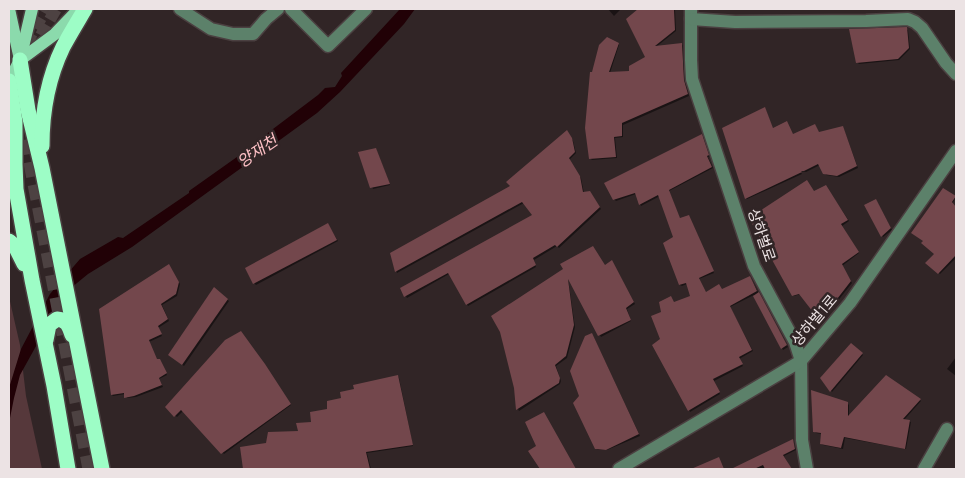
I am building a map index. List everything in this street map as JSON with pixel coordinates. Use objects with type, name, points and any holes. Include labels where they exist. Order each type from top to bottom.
[{"type":"highway","points":[[42,168],[44,106],[49,84],[61,51],[84,9]]},
{"type":"highway","points":[[14,57],[42,168],[102,469]]},
{"type":"highway","points":[[9,81],[15,122],[16,189],[68,469]]},
{"type":"highway","points":[[9,241],[15,246],[32,280]]},
{"type":"highway","points":[[45,344],[49,325],[54,320],[59,319],[67,323],[78,348]]},
{"type":"main road","points":[[9,9],[14,57]]},
{"type":"main road","points":[[9,81],[14,57],[32,9]]},
{"type":"main road","points":[[14,57],[56,34],[78,9]]},
{"type":"street","points":[[180,9],[211,29],[233,34],[253,34],[278,9]]},
{"type":"street","points":[[291,9],[328,46],[366,9]]},
{"type":"street","points":[[691,14],[735,22],[908,19],[922,28],[946,63],[956,74]]},
{"type":"street","name":"상하벌로","points":[[691,14],[692,79],[754,266],[795,342],[800,361],[802,440],[807,469]]},
{"type":"street","name":"상하벌1로","points":[[618,469],[800,361],[850,303],[956,151]]},
{"type":"street","points":[[924,469],[947,429]]},
{"type":"shaded area","points":[[9,297],[20,345],[26,396],[42,469],[9,469]]},
{"type":"water","name":"양재천","points":[[400,9],[415,9],[404,24],[340,92],[317,113],[132,247],[88,274],[66,292],[20,375],[9,423],[9,388],[21,349],[50,294],[80,259],[118,237],[123,238],[189,193],[189,191],[258,142],[325,88],[335,87],[342,76],[341,73]]},
{"type":"building","points":[[638,9],[674,9],[675,30],[655,46],[682,43],[684,80],[688,94],[622,123],[622,136],[614,137],[616,157],[589,159],[585,128],[590,72],[592,72],[599,45],[607,37],[619,43],[609,72],[629,71],[629,66],[645,57],[626,19]]},
{"type":"building","points":[[907,27],[909,48],[898,59],[856,63],[849,29]]},
{"type":"building","points":[[765,107],[773,128],[787,121],[793,134],[815,124],[819,132],[843,126],[857,166],[837,176],[823,174],[818,164],[745,199],[722,128]]},
{"type":"building","points":[[567,130],[572,138],[575,152],[569,158],[580,176],[583,192],[590,191],[600,207],[557,247],[555,245],[533,258],[536,265],[466,305],[448,273],[404,297],[400,288],[532,215],[522,202],[395,272],[390,253],[510,186],[506,182]]},
{"type":"building","points":[[702,134],[709,155],[707,156],[712,167],[669,190],[680,218],[689,215],[714,271],[699,278],[706,292],[719,284],[722,289],[750,276],[757,291],[730,306],[752,350],[739,357],[743,364],[713,379],[720,392],[688,411],[652,345],[660,339],[651,316],[661,312],[659,302],[671,296],[674,302],[690,296],[686,283],[679,285],[663,243],[673,237],[658,195],[639,205],[635,193],[613,200],[604,183]]},
{"type":"building","points":[[376,148],[390,184],[370,188],[358,152]]},
{"type":"building","points":[[807,180],[814,191],[826,185],[848,220],[841,224],[859,252],[842,264],[851,281],[820,321],[799,294],[792,296],[749,218]]},
{"type":"building","points":[[943,188],[956,196],[952,202],[956,207],[956,255],[938,274],[925,263],[934,254],[921,243],[923,241],[911,233]]},
{"type":"building","points":[[876,199],[891,228],[881,237],[864,205]]},
{"type":"building","points":[[328,223],[337,240],[253,284],[245,268]]},
{"type":"building","points":[[593,246],[605,265],[612,260],[634,302],[626,308],[631,320],[598,336],[568,279],[574,325],[566,356],[555,365],[560,378],[559,383],[516,410],[514,388],[500,332],[491,316],[563,269],[560,264]]},
{"type":"building","points":[[169,264],[179,282],[176,294],[161,304],[168,319],[158,326],[162,334],[149,340],[157,359],[160,359],[167,373],[159,378],[162,385],[124,398],[124,393],[111,395],[99,309]]},
{"type":"building","points":[[214,287],[228,299],[182,365],[168,355]]},
{"type":"building","points":[[759,292],[787,345],[781,349],[753,296]]},
{"type":"building","points":[[241,331],[291,404],[221,454],[181,410],[174,417],[165,407],[225,340]]},
{"type":"building","points":[[592,333],[639,434],[606,450],[595,449],[573,403],[579,396],[570,371],[585,336]]},
{"type":"building","points":[[851,343],[863,353],[830,392],[820,378]]},
{"type":"building","points":[[398,375],[413,445],[366,452],[370,469],[243,469],[240,447],[266,443],[268,432],[298,431],[296,423],[311,422],[310,412],[327,409],[327,401],[341,398],[340,392],[354,389],[353,385]]},
{"type":"building","points":[[886,375],[921,399],[903,419],[910,420],[905,449],[844,437],[841,448],[820,444],[821,433],[813,432],[811,390],[848,402],[848,416]]},
{"type":"building","points":[[544,412],[576,469],[540,469],[528,451],[536,446],[525,422]]},
{"type":"building","points":[[793,439],[795,449],[783,455],[792,469],[765,469],[763,465],[754,469],[731,469]]},
{"type":"building","points":[[719,457],[724,469],[691,469]]},
{"type":"tunnel","points":[[26,44],[46,9]]},
{"type":"tunnel","points":[[32,51],[56,9]]},
{"type":"tunnel","points":[[9,49],[90,469]]}]
